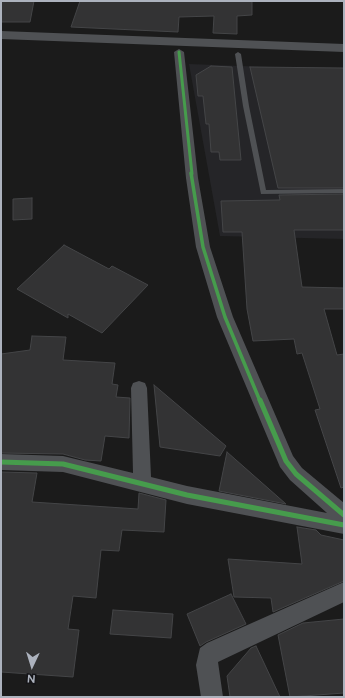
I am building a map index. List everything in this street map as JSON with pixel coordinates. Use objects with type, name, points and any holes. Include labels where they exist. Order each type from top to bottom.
[{"type":"street","points":[[1,34],[344,48]]},
{"type":"street","points":[[1,46],[344,58]]},
{"type":"street","points":[[178,52],[192,178],[203,247],[225,317],[286,461],[296,474],[344,516]]},
{"type":"street","points":[[139,388],[142,483]]},
{"type":"street","points":[[1,462],[63,464],[187,495],[344,525]]},
{"type":"street","points":[[212,697],[207,665],[208,656],[215,651],[344,592]]},
{"type":"lane","points":[[238,54],[246,106],[263,192],[344,191]]},
{"type":"shaded area","points":[[189,64],[344,70],[344,239],[220,236]]},
{"type":"building","points":[[1,1],[34,1],[30,22],[1,22]]},
{"type":"building","points":[[80,1],[252,1],[252,15],[237,16],[237,34],[213,33],[214,16],[179,17],[178,32],[71,27]]},
{"type":"building","points":[[211,66],[232,67],[241,160],[220,160],[219,152],[211,152],[209,124],[206,124],[203,96],[198,96],[196,75]]},
{"type":"building","points":[[250,67],[344,68],[344,188],[278,188]]},
{"type":"building","points":[[344,194],[344,230],[294,230],[302,287],[344,288],[344,309],[324,309],[337,355],[344,354],[344,487],[341,488],[315,410],[320,409],[302,353],[297,354],[294,339],[253,341],[247,309],[242,232],[223,232],[221,201],[280,200],[279,195]]},
{"type":"building","points":[[32,198],[32,219],[13,220],[13,199]]},
{"type":"building","points":[[64,245],[109,269],[112,266],[148,285],[102,333],[68,314],[68,318],[17,289]]},
{"type":"building","points":[[32,336],[66,337],[63,360],[115,363],[112,384],[118,385],[116,397],[130,398],[129,438],[105,436],[101,461],[85,460],[63,454],[1,453],[1,354],[30,350]]},
{"type":"building","points":[[154,385],[226,446],[220,456],[160,447]]},
{"type":"building","points":[[227,452],[286,504],[219,491]]},
{"type":"building","points":[[1,472],[37,473],[32,502],[138,509],[139,493],[166,500],[164,532],[122,530],[119,551],[101,550],[96,598],[73,596],[68,629],[79,630],[73,677],[1,672]]},
{"type":"building","points":[[297,527],[316,530],[321,535],[344,540],[344,581],[273,612],[271,598],[234,597],[228,559],[302,564]]},
{"type":"building","points":[[231,594],[246,624],[200,646],[187,614]]},
{"type":"building","points":[[113,610],[173,614],[171,638],[110,634]]},
{"type":"building","points":[[344,619],[344,693],[290,697],[278,635],[303,623]]},
{"type":"building","points":[[256,646],[280,697],[230,697],[227,676],[251,648]]},
{"type":"cycle path","points":[[179,52],[192,178],[203,247],[225,317],[286,461],[296,474],[344,515]]},
{"type":"cycle path","points":[[1,462],[63,464],[187,495],[344,525]]}]
